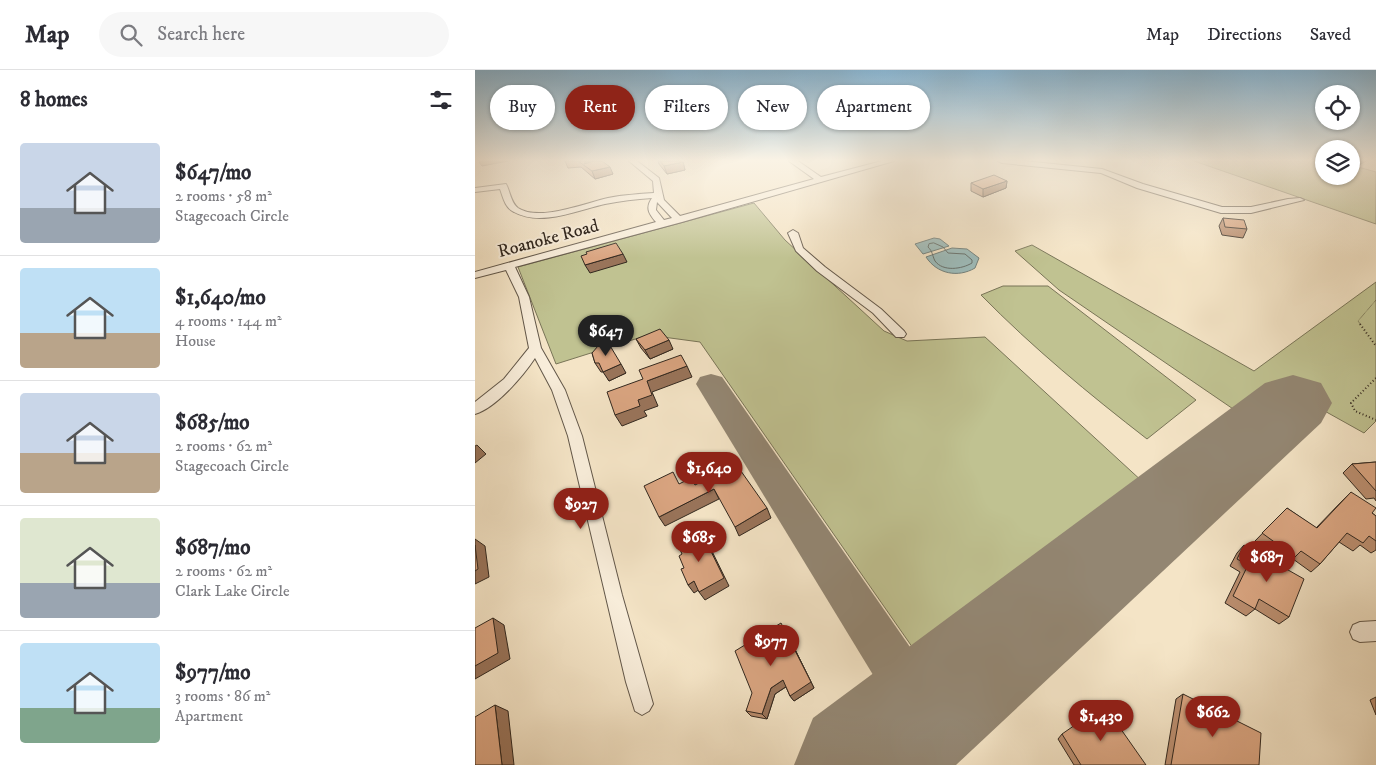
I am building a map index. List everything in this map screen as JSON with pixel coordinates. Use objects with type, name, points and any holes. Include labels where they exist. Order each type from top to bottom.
[{"type":"street","points":[[506,193],[509,202],[517,210],[539,214],[568,211],[607,201],[658,194]]},
{"type":"street","name":"Roanoke Road","points":[[475,275],[773,193]]},
{"type":"street","points":[[1169,193],[1221,210],[1251,210],[1300,200]]},
{"type":"street","points":[[658,194],[661,202],[679,220]]},
{"type":"street","points":[[658,194],[650,209],[662,224]]},
{"type":"street","points":[[793,233],[799,249],[821,269],[877,311],[900,334]]},
{"type":"street","points":[[509,266],[524,297],[535,348],[550,369],[569,417],[624,643],[642,704]]},
{"type":"street","points":[[475,409],[511,382],[527,364],[535,348]]},
{"type":"path","points":[[1376,300],[1358,321],[1376,346]]},
{"type":"path","points":[[1376,378],[1351,404],[1355,411],[1376,420]]},
{"type":"green space","points":[[1288,193],[1376,193],[1376,224]]},
{"type":"green space","points":[[754,203],[785,240],[884,331],[907,341],[985,337],[1144,483],[915,651],[700,342],[648,335],[556,364],[518,267]]},
{"type":"green space","points":[[1032,245],[1254,371],[1376,282],[1376,421],[1364,433],[1278,385],[1239,413],[1059,290],[1015,251]]},
{"type":"green space","points":[[1003,286],[1048,286],[1196,400],[1147,439],[1062,370],[981,295]]},
{"type":"water","points":[[934,238],[940,239],[949,246],[923,254],[915,244]]},
{"type":"water","points":[[952,248],[967,249],[979,258],[975,268],[962,273],[948,273],[936,267],[926,257]]},
{"type":"building","points":[[1223,218],[1244,220],[1247,229],[1225,227]]},
{"type":"building","points":[[616,243],[623,254],[585,265],[581,256],[587,254],[586,252]]},
{"type":"building","points":[[660,329],[669,340],[645,350],[636,339]]},
{"type":"building","points":[[609,344],[621,364],[603,372],[599,363],[595,363],[592,353],[598,346]]},
{"type":"building","points":[[681,355],[687,366],[647,381],[652,395],[638,400],[640,406],[615,415],[607,392],[643,379],[639,370]]},
{"type":"building","points":[[1376,462],[1376,491],[1352,464]]},
{"type":"building","points":[[736,464],[767,508],[735,527],[714,489],[659,517],[644,486],[673,472],[679,484],[691,478],[695,485]]},
{"type":"building","points":[[1351,492],[1376,508],[1372,513],[1376,516],[1376,541],[1369,536],[1363,543],[1347,533],[1320,564],[1301,551],[1295,557],[1262,533],[1287,508],[1317,528]]},
{"type":"building","points":[[702,533],[724,578],[699,592],[694,581],[688,585],[681,569],[684,568],[679,556],[682,554],[678,545]]},
{"type":"building","points":[[475,545],[478,569],[475,571]]},
{"type":"building","points":[[1244,545],[1304,579],[1289,617],[1259,599],[1255,609],[1233,596],[1248,565],[1237,559]]},
{"type":"building","points":[[493,618],[498,653],[475,666],[475,628]]},
{"type":"building","points":[[781,623],[811,682],[790,696],[783,680],[771,688],[762,714],[746,711],[752,693],[735,651]]},
{"type":"building","points":[[1183,694],[1261,733],[1259,765],[1171,765]]},
{"type":"building","points":[[495,705],[502,765],[475,765],[475,717]]},
{"type":"building","points":[[1104,705],[1146,765],[1081,765],[1062,734]]},
{"type":"taxiway","points":[[711,384],[924,711]]},
{"type":"runway","points":[[860,765],[1293,403]]}]
